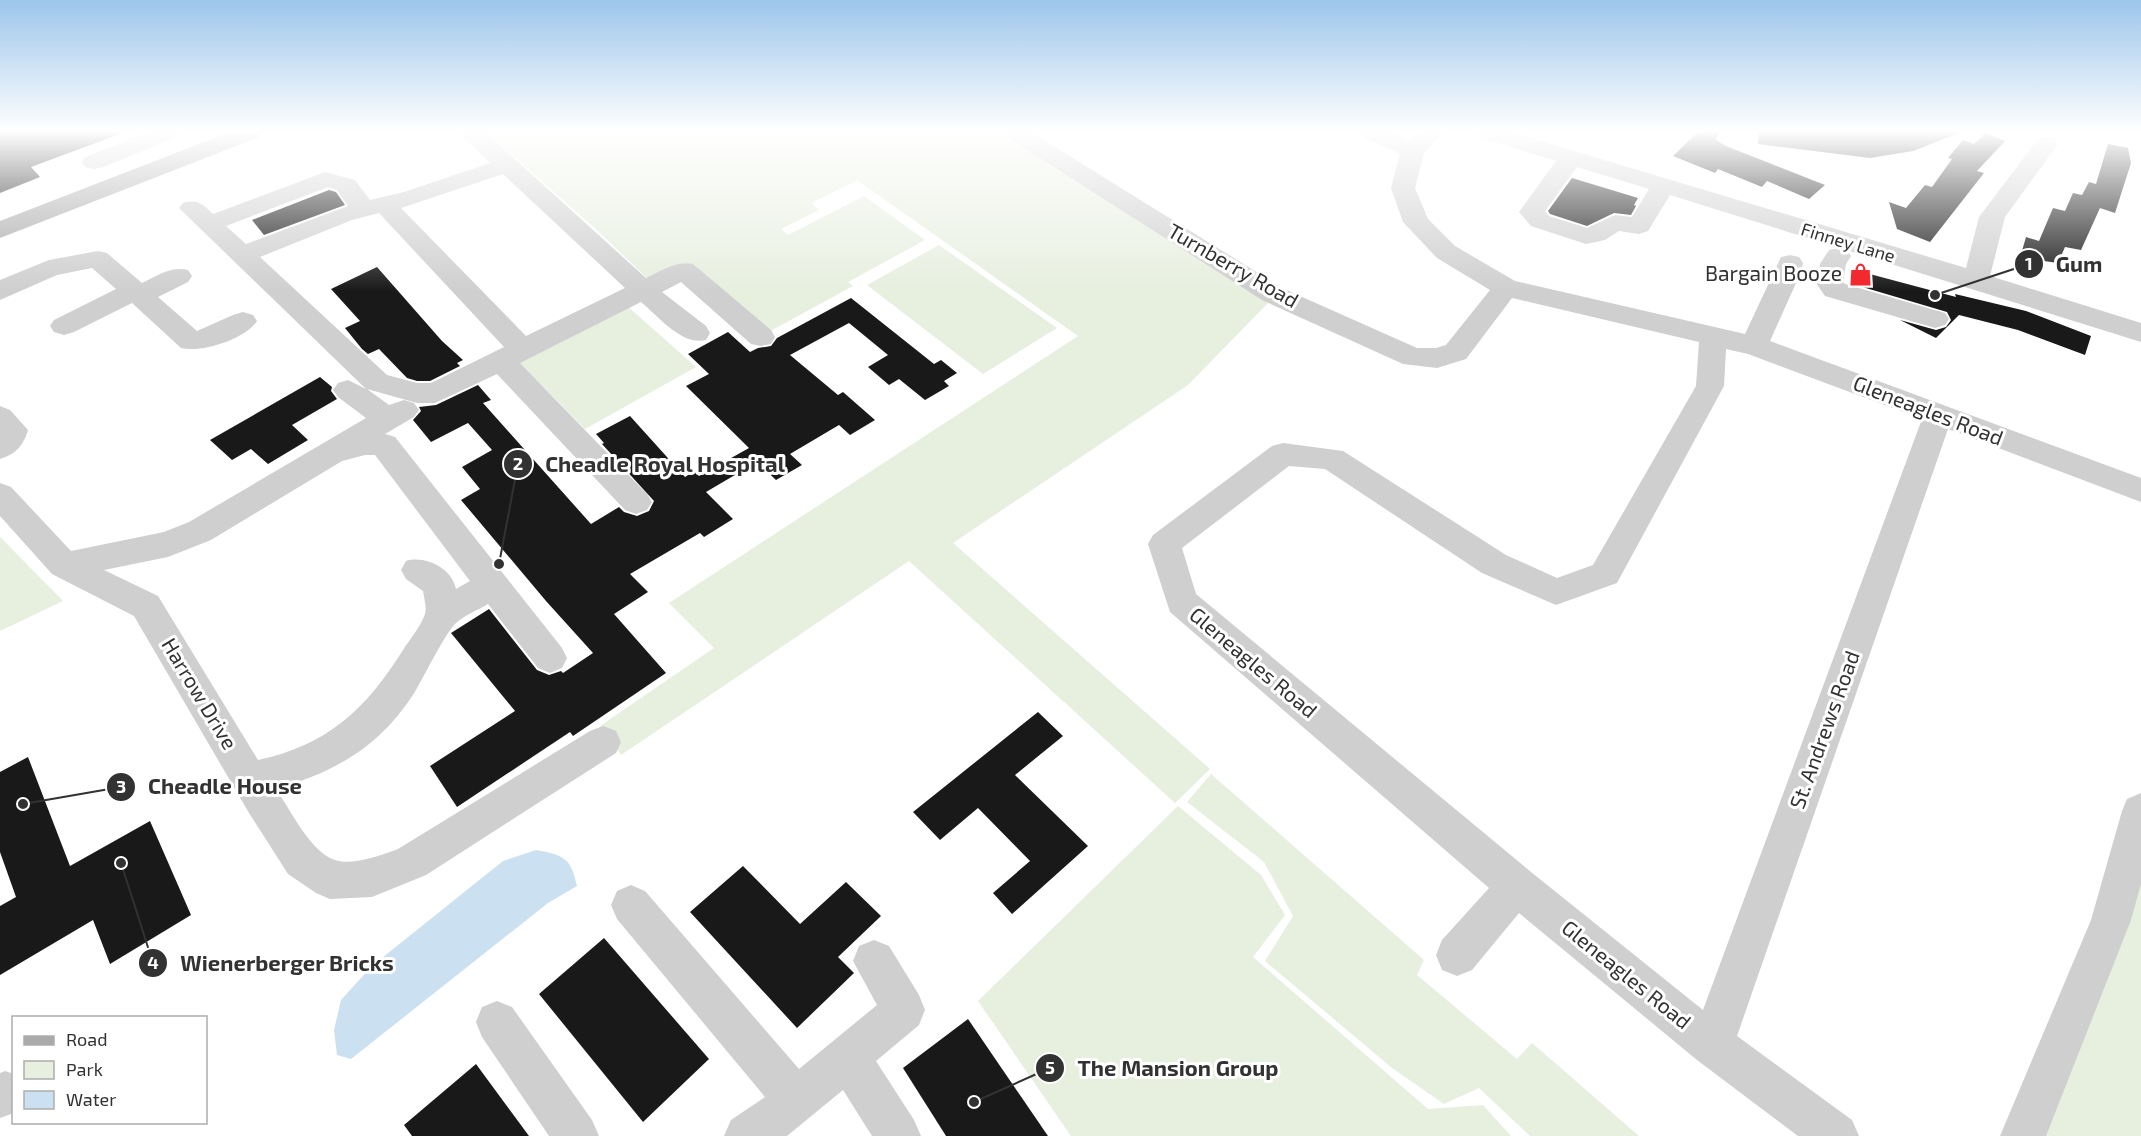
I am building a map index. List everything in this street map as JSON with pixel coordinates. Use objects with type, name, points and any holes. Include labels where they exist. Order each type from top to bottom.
[{"type":"main road","points":[[0,231],[117,185]]},
{"type":"street","points":[[302,185],[200,216],[377,382],[417,393],[435,393]]},
{"type":"street","points":[[347,185],[358,204],[374,207],[511,354],[636,502]]},
{"type":"street","points":[[242,255],[322,223],[449,185]]},
{"type":"street","points":[[529,185],[644,290],[696,333]]},
{"type":"street","name":"Turnberry Road","points":[[1099,185],[1272,294],[1413,357],[1437,358],[1456,352],[1506,288]]},
{"type":"street","name":"Gleneagles Road","points":[[1404,185],[1416,222],[1446,252],[1506,288],[1755,346],[2141,490]]},
{"type":"street","points":[[1551,185],[1532,212],[1540,220],[1586,236],[1596,234],[1615,223],[1639,226],[1659,193]]},
{"type":"street","name":"Finney Lane","points":[[1632,185],[1840,249],[1928,281],[1932,267],[1976,280]]},
{"type":"street","points":[[2016,185],[1992,217],[1976,280],[2141,333]]},
{"type":"street","points":[[1840,249],[1833,264],[1829,283],[1835,290],[1935,320]]},
{"type":"street","points":[[0,291],[50,267],[71,261],[98,259],[191,341],[207,339],[243,321]]},
{"type":"street","points":[[64,565],[168,544],[200,531],[435,393],[684,270],[761,337]]},
{"type":"street","points":[[64,326],[179,276]]},
{"type":"street","points":[[1755,346],[1767,315],[1793,278]]},
{"type":"street","name":"Gleneagles Road","points":[[1713,336],[1710,386],[1605,574],[1556,592],[1494,564],[1332,459],[1283,454],[1164,544],[1182,602],[1516,886],[1712,1045],[1836,1136]]},
{"type":"street","points":[[348,390],[388,419]]},
{"type":"street","name":"St. Andrews Road","points":[[1712,1045],[1938,415]]},
{"type":"street","points":[[0,417],[13,430],[10,440],[0,448]]},
{"type":"street","points":[[330,454],[365,444],[384,445],[550,658]]},
{"type":"street","name":"Harrow Drive","points":[[0,495],[64,565],[146,606],[249,779],[302,861],[330,880],[372,878],[412,862],[603,742]]},
{"type":"street","points":[[418,570],[439,585],[443,614]]},
{"type":"street","points":[[249,779],[283,773],[319,758],[358,732],[384,709],[443,614],[492,585]]},
{"type":"street","points":[[2024,1136],[2111,920],[2141,810]]},
{"type":"street","points":[[1457,955],[1516,886]]},
{"type":"street","points":[[631,905],[779,1121],[848,1057],[904,1010],[874,961]]},
{"type":"street","points":[[497,1022],[576,1136]]},
{"type":"street","points":[[848,1057],[898,1136]]},
{"type":"green space","points":[[546,185],[847,185],[811,203],[819,210],[781,229],[788,235],[864,196],[925,240],[848,282],[853,286],[765,334],[694,272],[652,283]]},
{"type":"green space","points":[[864,185],[1084,185],[1270,301],[1188,385],[953,543],[1210,769],[1175,803],[909,561],[621,755],[600,726],[714,648],[669,603],[1078,336]]},
{"type":"green space","points":[[939,245],[1057,328],[983,374],[867,285]]},
{"type":"green space","points":[[626,305],[696,367],[585,429],[517,360]]},
{"type":"green space","points":[[0,537],[63,601],[0,631]]},
{"type":"green space","points":[[1211,774],[1424,960],[1417,975],[1517,1059],[1532,1043],[1639,1136],[1530,1136],[1479,1088],[1444,1104],[1392,1068],[1265,961],[1293,916],[1264,862],[1187,802]]},
{"type":"green space","points":[[1178,806],[1261,875],[1285,915],[1253,957],[1428,1109],[1483,1105],[1511,1136],[1071,1136],[978,1001]]},
{"type":"green space","points":[[2141,857],[2141,1136],[2039,1136]]},
{"type":"water","points":[[536,850],[565,859],[572,869],[577,886],[548,903],[351,1059],[337,1055],[334,1030],[341,1000],[372,966],[503,861]]},
{"type":"building","points":[[0,185],[20,185],[0,193]]},
{"type":"building","points":[[1567,185],[1595,185],[1638,198],[1631,215],[1614,213],[1587,226],[1550,214],[1548,211]]},
{"type":"building","points":[[1776,185],[1825,185],[1809,199]]},
{"type":"building","points":[[1925,185],[1932,187],[1933,185],[1975,185],[1930,242],[1897,229],[1889,202],[1906,208]]},
{"type":"building","points":[[2087,185],[2124,185],[2115,213],[2100,208],[2081,250],[2065,247],[2058,263],[2044,261],[2039,272],[2018,265],[2026,237],[2039,241],[2053,208],[2065,211],[2073,193],[2082,195]]},
{"type":"building","points":[[329,190],[336,192],[345,205],[264,235],[252,220]]},
{"type":"building","points":[[377,267],[442,341],[463,360],[457,363],[460,366],[430,381],[417,381],[407,378],[379,349],[368,354],[362,349],[345,328],[360,321],[331,289]]},
{"type":"building","points":[[1851,269],[1956,297],[1955,294],[2026,311],[2091,336],[2085,355],[2018,330],[1959,315],[1936,338],[1900,320],[1936,330],[1946,327],[1951,320],[1947,312],[1849,283]]},
{"type":"building","points":[[851,298],[934,364],[941,360],[957,373],[944,381],[949,386],[925,400],[899,379],[889,385],[868,367],[888,355],[849,323],[790,355],[838,395],[843,392],[875,420],[850,435],[839,425],[790,454],[802,465],[776,480],[757,462],[706,492],[733,519],[704,537],[700,533],[630,574],[648,592],[614,614],[666,673],[573,736],[570,732],[457,807],[430,766],[515,711],[451,633],[489,609],[537,670],[549,675],[561,671],[563,673],[593,653],[461,500],[480,489],[462,467],[492,450],[468,423],[431,442],[413,420],[421,411],[419,407],[436,405],[478,385],[491,400],[483,403],[591,524],[619,507],[624,512],[637,516],[649,511],[654,501],[602,444],[604,443],[596,434],[630,416],[685,477],[694,471],[699,476],[749,448],[686,386],[709,374],[688,354],[728,332],[750,352],[771,346],[777,338]]},
{"type":"building","points":[[320,377],[332,387],[331,391],[337,399],[292,425],[308,440],[268,464],[251,449],[232,460],[210,440]]},
{"type":"building","points":[[1038,712],[1063,736],[1015,775],[1088,846],[1012,914],[993,893],[1030,861],[978,808],[940,840],[913,812]]},
{"type":"building","points":[[28,757],[70,866],[150,821],[191,915],[110,964],[93,920],[0,975],[0,906],[16,897],[0,852],[0,772]]},
{"type":"building","points":[[743,866],[800,924],[846,882],[881,916],[838,957],[854,973],[797,1028],[690,912]]},
{"type":"building","points":[[604,938],[709,1059],[643,1122],[539,994]]},
{"type":"building","points":[[968,1019],[1048,1136],[946,1136],[903,1068]]},
{"type":"building","points":[[476,1064],[529,1136],[412,1136],[404,1125]]},
{"type":"place","name":"Bargain Booze","points":[[1860,274]]},
{"type":"place","name":"Gum","points":[[1935,295]]},
{"type":"place","name":"Cheadle Royal Hospital","points":[[499,564]]},
{"type":"place","name":"Cheadle House","points":[[23,804]]},
{"type":"place","name":"Wienerberger Bricks","points":[[121,863]]},
{"type":"place","name":"The Mansion Group","points":[[974,1102]]}]
